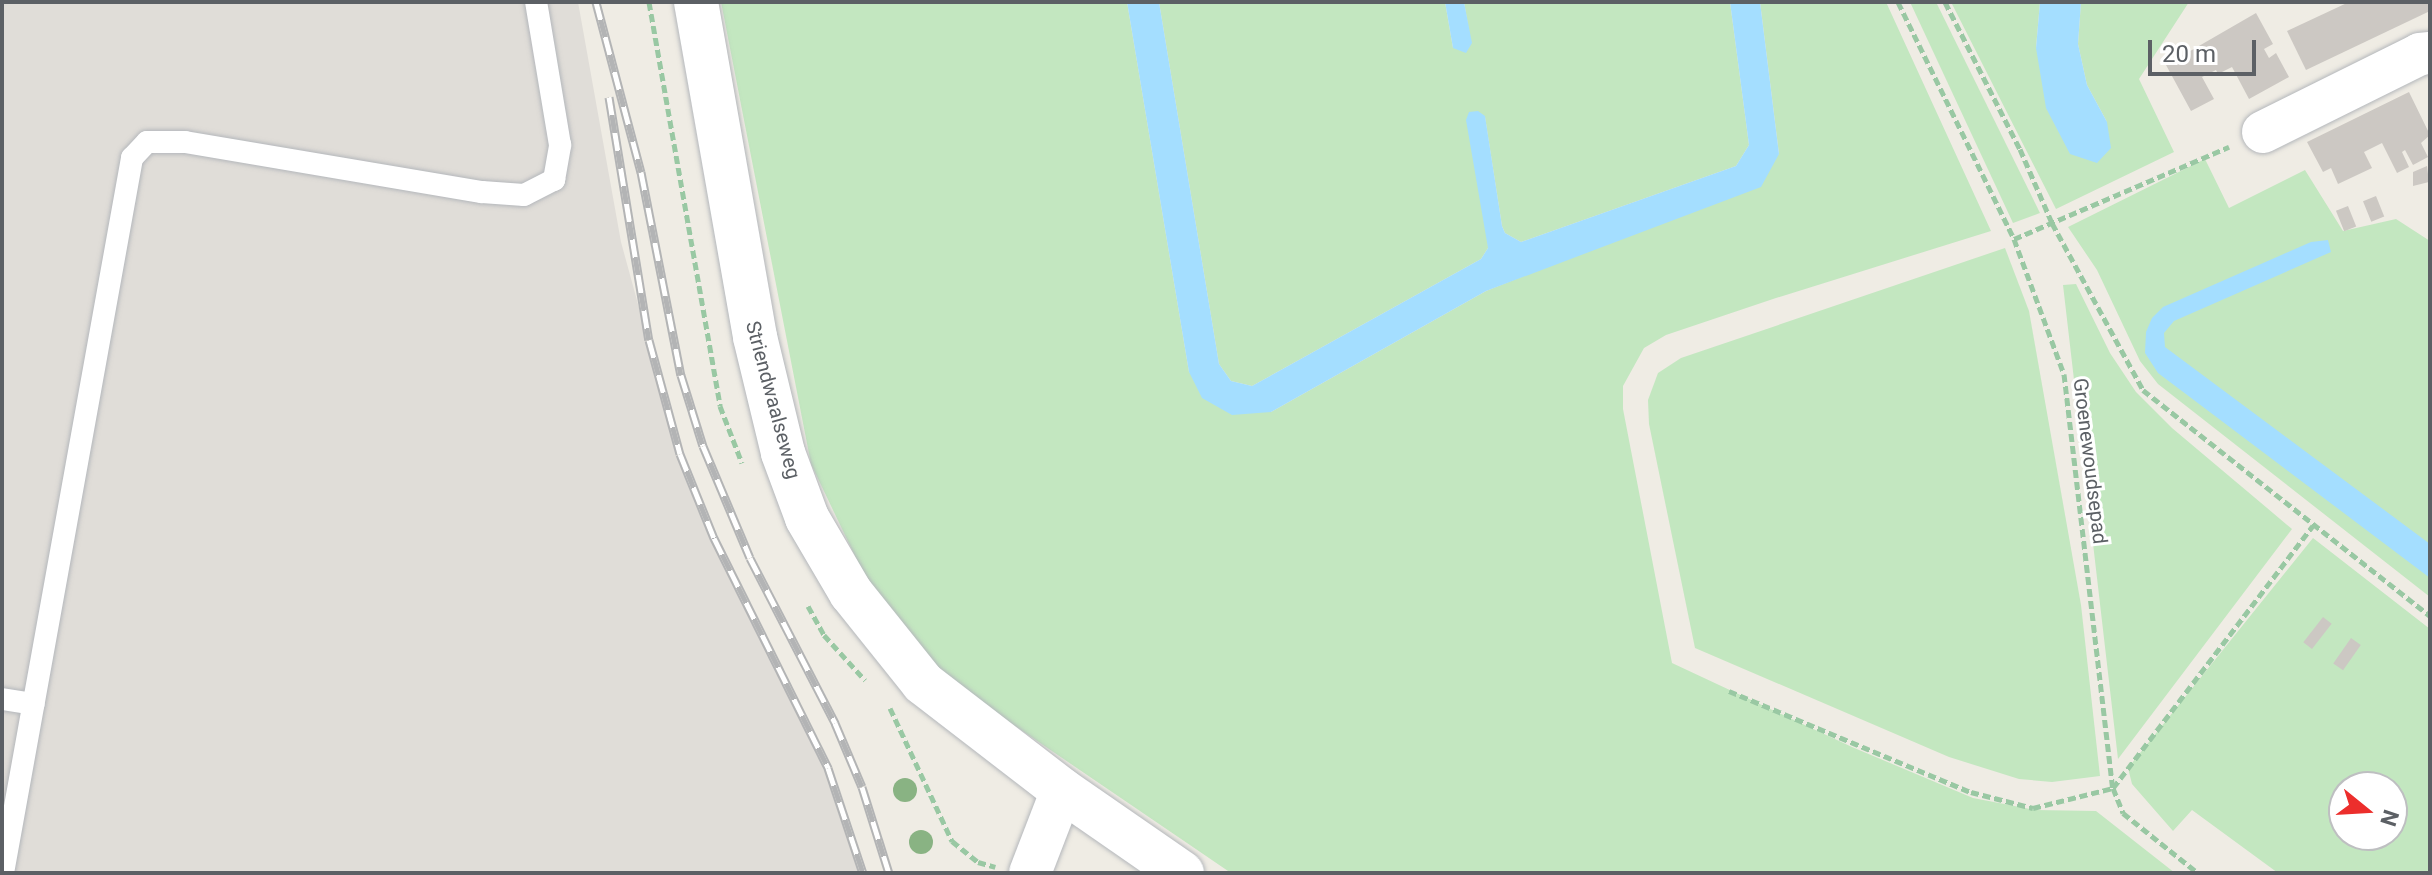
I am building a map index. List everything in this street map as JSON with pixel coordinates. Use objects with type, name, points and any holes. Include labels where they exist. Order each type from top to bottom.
[{"type":"street","name":"Striendwaalseweg","points":[[696,2],[755,337],[783,453],[807,518],[851,593],[923,683],[1062,790],[1182,873]]},
{"type":"street","points":[[2263,132],[2420,54],[2430,53]]},
{"type":"street","points":[[1030,873],[1062,790]]},
{"type":"lane","points":[[3,873],[132,158],[147,142],[185,142],[482,192],[524,195],[554,180],[560,145],[536,2]]},
{"type":"lane","points":[[2,699],[34,704]]},
{"type":"path","name":"Groenewoudsepad","points":[[1898,2],[2014,239],[2064,374],[2113,788],[2123,813],[2198,873]]},
{"type":"path","points":[[1945,2],[2020,149],[2052,223],[2143,390],[2430,616]]},
{"type":"path","points":[[2014,239],[2263,132]]},
{"type":"path","points":[[1729,691],[1971,792],[2033,808],[2113,788],[2313,525]]},
{"type":"shaded area","points":[[2,2],[578,2],[621,242],[687,483],[731,581],[809,727],[848,831],[859,873],[2,873]]},
{"type":"green space","points":[[721,2],[1127,2],[1189,372],[1271,412],[1486,291],[1531,273],[1779,154],[1760,2],[1886,2],[1991,231],[1666,335],[1644,348],[1623,386],[1623,409],[1672,663],[1852,747],[1973,798],[2035,810],[2096,811],[2175,873],[1231,873],[955,685],[876,600],[811,464]]},
{"type":"green space","points":[[1159,2],[1445,2],[1453,48],[1471,43],[1464,2],[1730,2],[1749,145],[1736,166],[1521,242],[1505,233],[1502,226],[1485,117],[1488,248],[1481,259],[1252,386],[1231,381],[1219,364]]},
{"type":"green space","points":[[1910,2],[1936,2],[2040,213],[2013,223]]},
{"type":"green space","points":[[1951,2],[2040,2],[2036,48],[2107,122],[2087,85],[2078,44],[2081,2],[2189,2],[2139,79],[2174,152],[2056,209]]},
{"type":"green space","points":[[2205,159],[2229,208],[2305,170],[2343,231],[2396,219],[2430,241],[2430,597],[2158,384],[2140,361],[2097,270],[2068,227]]},
{"type":"green space","points":[[2005,248],[2029,311],[2081,605],[2100,776],[2052,782],[2019,779],[1949,757],[1695,648],[1649,424],[1648,400],[1658,373],[1681,358]]},
{"type":"green space","points":[[2076,284],[2110,353],[2136,392],[2172,428],[2292,529],[2118,759],[2063,285]]},
{"type":"green space","points":[[2313,538],[2430,629],[2430,873],[2278,873],[2192,810],[2173,831],[2132,784],[2128,768]]},
{"type":"water","points":[[1127,2],[1159,2],[1219,364],[1231,381],[1252,386],[1481,259],[1488,248],[1466,120],[1469,112],[1478,111],[1485,116],[1502,226],[1505,233],[1521,242],[1736,166],[1749,145],[1730,2],[1760,2],[1779,154],[1761,187],[1486,291],[1271,412],[1232,415],[1202,398],[1189,372]]},
{"type":"water","points":[[1445,2],[1464,2],[1472,43],[1466,53],[1453,48]]},
{"type":"water","points":[[2040,2],[2081,2],[2078,44],[2087,85],[2107,122],[2111,148],[2097,163],[2070,154],[2046,108],[2036,48]]},
{"type":"water","points":[[2328,240],[2331,252],[2174,321],[2164,333],[2165,347],[2430,544],[2430,578],[2158,373],[2145,353],[2146,332],[2152,318],[2163,307],[2311,242]]},
{"type":"building","points":[[2349,2],[2430,2],[2430,11],[2306,70],[2287,31]]},
{"type":"building","points":[[2256,13],[2273,44],[2264,49],[2269,58],[2276,53],[2289,77],[2249,99],[2232,67],[2218,74],[2216,70],[2202,77],[2214,99],[2191,111],[2166,65]]},
{"type":"building","points":[[2409,92],[2430,135],[2421,143],[2428,157],[2413,165],[2405,150],[2402,152],[2409,167],[2397,173],[2382,143],[2364,152],[2372,168],[2338,184],[2331,168],[2323,172],[2307,142]]},
{"type":"building","points":[[2427,166],[2429,182],[2413,186],[2413,172]]},
{"type":"building","points":[[2376,196],[2384,216],[2371,222],[2363,201]]},
{"type":"building","points":[[2348,206],[2356,226],[2344,231],[2336,211]]},
{"type":"building","points":[[2323,617],[2332,624],[2312,649],[2303,642]]},
{"type":"building","points":[[2351,638],[2361,645],[2343,670],[2333,663]]},
{"type":"railway","points":[[596,2],[641,172],[681,375],[703,446],[750,558],[835,723],[862,787],[889,873]]},
{"type":"railway","points":[[609,97],[649,340],[680,454],[714,538],[828,768],[863,873]]}]
